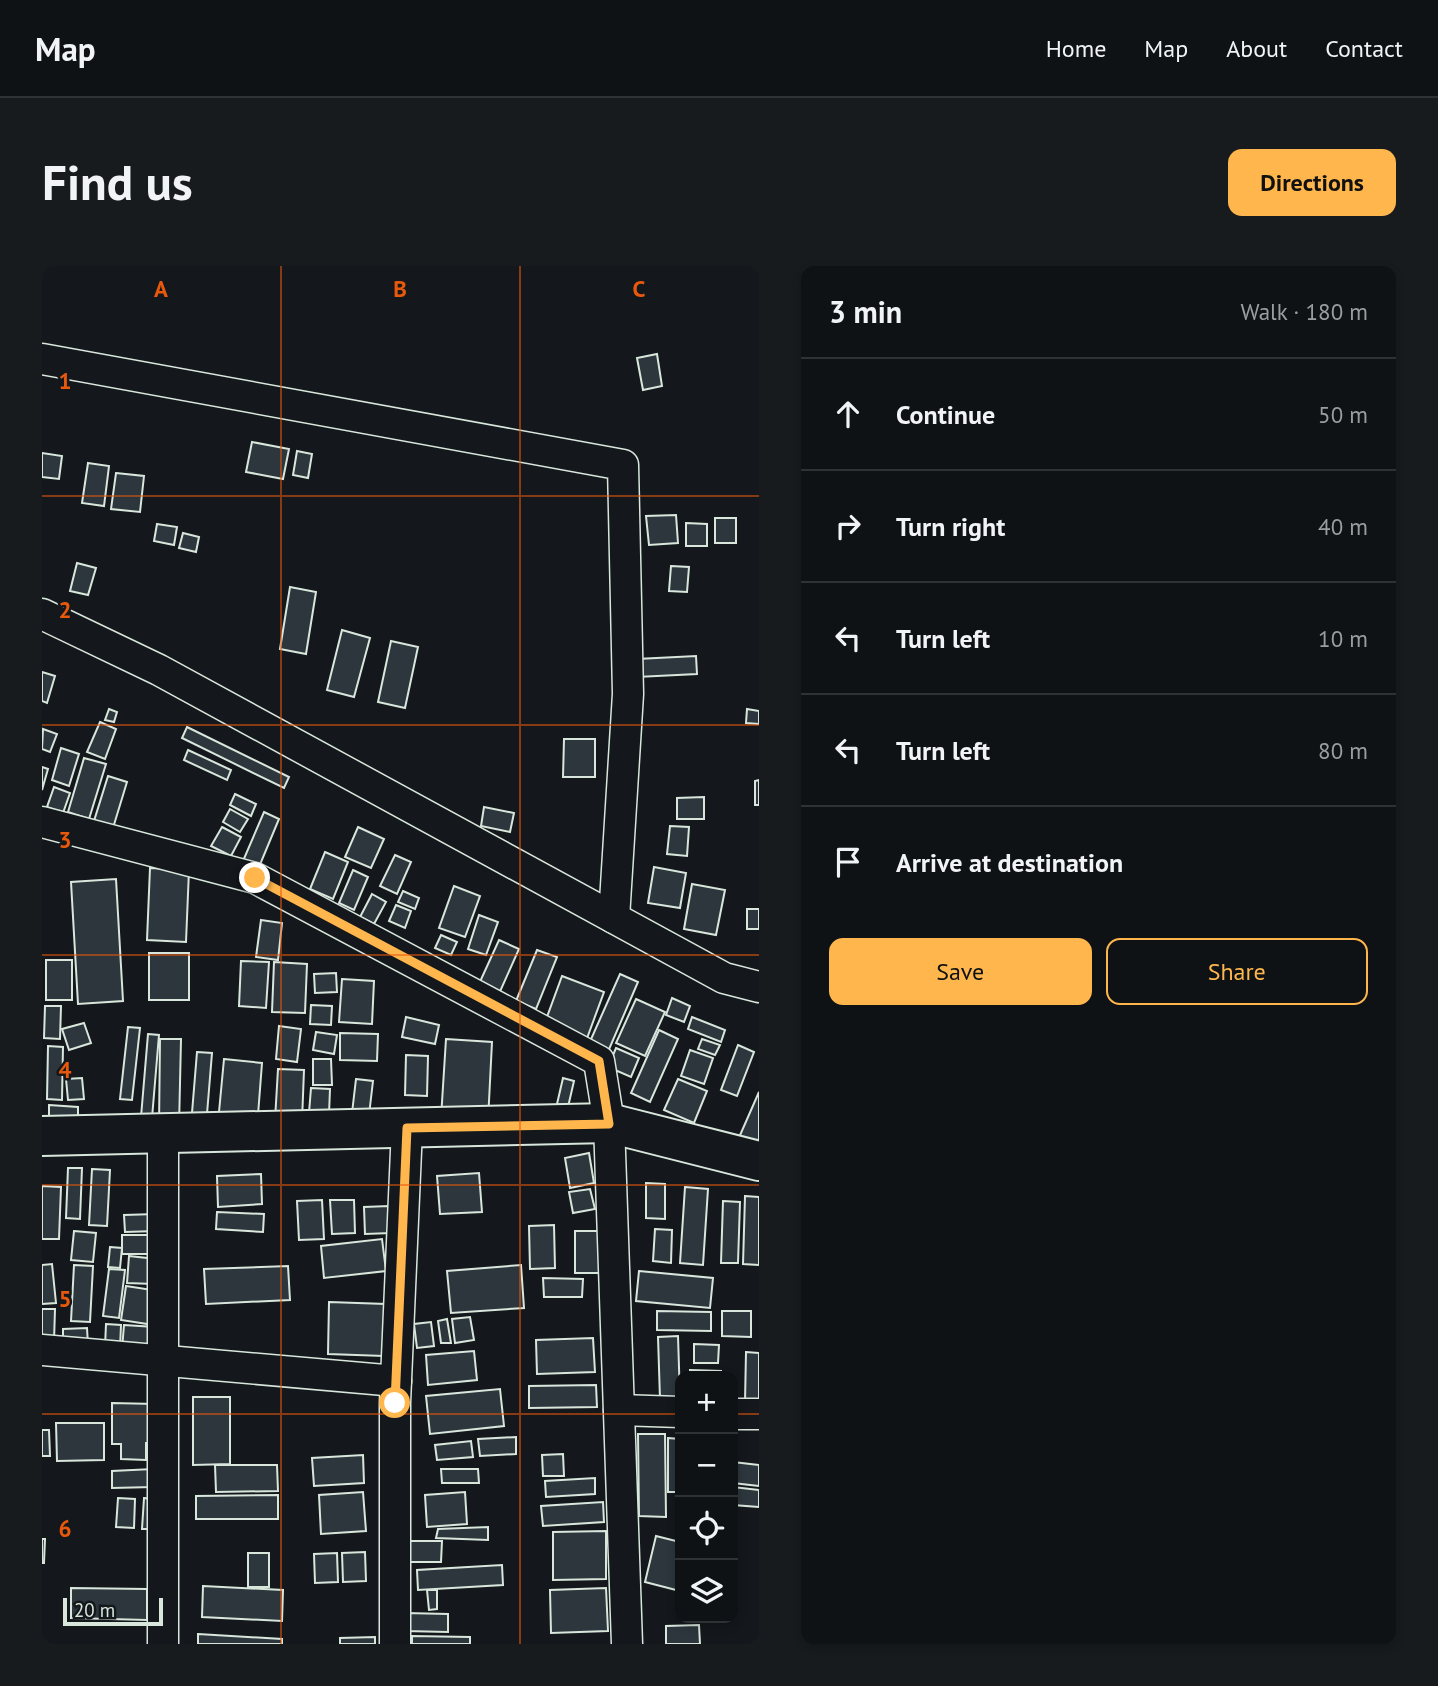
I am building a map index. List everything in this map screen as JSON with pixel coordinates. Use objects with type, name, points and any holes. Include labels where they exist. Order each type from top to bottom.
[{"type":"main road","points":[[42,1136],[609,1124],[759,1161]]},
{"type":"street","points":[[42,359],[623,465],[628,694],[614,918]]},
{"type":"street","points":[[42,614],[159,670],[724,978],[759,987]]},
{"type":"street","points":[[42,822],[255,878],[599,1061],[609,1124],[627,1644]]},
{"type":"street","points":[[395,1644],[396,1381],[407,1128]]},
{"type":"street","points":[[163,1134],[163,1644]]},
{"type":"street","points":[[42,1350],[396,1381]]},
{"type":"street","points":[[619,1410],[675,1412]]},
{"type":"street","points":[[738,1414],[759,1415]]},
{"type":"building","points":[[657,354],[662,386],[643,390],[637,358]]},
{"type":"building","points":[[252,442],[289,449],[283,479],[246,472]]},
{"type":"building","points":[[297,451],[312,454],[308,478],[293,475]]},
{"type":"building","points":[[42,453],[62,456],[59,479],[42,477]]},
{"type":"building","points":[[88,463],[109,466],[104,506],[82,503]]},
{"type":"building","points":[[116,473],[144,476],[140,512],[111,509]]},
{"type":"building","points":[[676,515],[678,543],[649,545],[646,516]]},
{"type":"building","points":[[715,518],[736,518],[736,543],[715,543]]},
{"type":"building","points":[[686,523],[707,524],[707,546],[686,546]]},
{"type":"building","points":[[157,524],[177,527],[174,545],[154,541]]},
{"type":"building","points":[[183,533],[199,537],[196,552],[179,548]]},
{"type":"building","points":[[77,563],[96,568],[88,595],[70,591]]},
{"type":"building","points":[[671,566],[689,567],[687,592],[669,591]]},
{"type":"building","points":[[290,587],[316,592],[306,654],[280,649]]},
{"type":"building","points":[[342,630],[370,638],[354,697],[327,690]]},
{"type":"building","points":[[391,641],[418,647],[405,708],[378,702]]},
{"type":"building","points":[[696,656],[697,674],[637,677],[637,659]]},
{"type":"building","points":[[42,672],[55,676],[47,703],[42,701]]},
{"type":"building","points":[[109,709],[117,712],[114,722],[105,720]]},
{"type":"building","points":[[747,709],[759,711],[759,724],[746,723]]},
{"type":"building","points":[[100,722],[116,729],[105,759],[87,752]]},
{"type":"building","points":[[187,727],[289,777],[284,788],[182,738]]},
{"type":"building","points":[[43,729],[57,734],[50,752],[42,749]]},
{"type":"building","points":[[564,739],[595,739],[595,777],[563,777]]},
{"type":"building","points":[[61,748],[79,754],[69,786],[52,780]]},
{"type":"building","points":[[188,750],[231,770],[227,780],[184,760]]},
{"type":"building","points":[[84,758],[106,764],[89,819],[68,812]]},
{"type":"building","points":[[42,767],[48,769],[42,790]]},
{"type":"building","points":[[108,776],[127,782],[113,828],[94,821]]},
{"type":"building","points":[[759,780],[759,805],[755,805],[755,781]]},
{"type":"building","points":[[54,787],[70,793],[63,813],[47,807]]},
{"type":"building","points":[[235,794],[256,804],[251,816],[230,805]]},
{"type":"building","points":[[704,797],[704,819],[677,819],[677,798]]},
{"type":"building","points":[[484,807],[514,813],[510,832],[481,826]]},
{"type":"building","points":[[230,809],[248,819],[240,832],[223,822]]},
{"type":"building","points":[[264,812],[279,819],[259,867],[243,861]]},
{"type":"building","points":[[670,826],[689,827],[687,856],[667,854]]},
{"type":"building","points":[[222,827],[241,837],[231,856],[211,846]]},
{"type":"building","points":[[358,827],[384,839],[371,868],[345,857]]},
{"type":"building","points":[[325,852],[348,862],[333,899],[310,889]]},
{"type":"building","points":[[395,855],[411,862],[397,894],[380,886]]},
{"type":"building","points":[[654,867],[686,873],[680,908],[648,903]]},
{"type":"building","points":[[150,868],[189,870],[186,942],[147,940]]},
{"type":"building","points":[[353,870],[368,877],[354,910],[339,903]]},
{"type":"building","points":[[116,879],[123,1001],[78,1004],[71,882]]},
{"type":"building","points":[[692,884],[725,890],[716,935],[684,929]]},
{"type":"building","points":[[454,886],[480,896],[465,937],[439,928]]},
{"type":"building","points":[[403,891],[419,898],[415,909],[398,902]]},
{"type":"building","points":[[372,894],[386,902],[374,924],[360,917]]},
{"type":"building","points":[[396,905],[411,911],[405,928],[389,921]]},
{"type":"building","points":[[747,909],[759,909],[759,929],[747,929]]},
{"type":"building","points":[[479,915],[498,922],[486,955],[468,949]]},
{"type":"building","points":[[261,920],[282,923],[278,960],[256,957]]},
{"type":"building","points":[[441,935],[457,942],[451,955],[435,948]]},
{"type":"building","points":[[499,940],[519,949],[498,996],[478,986]]},
{"type":"building","points":[[537,950],[557,957],[536,1009],[516,1001]]},
{"type":"building","points":[[149,953],[189,953],[189,1000],[149,1000]]},
{"type":"building","points":[[46,960],[72,960],[72,1000],[46,1000]]},
{"type":"building","points":[[241,961],[269,962],[266,1008],[239,1006]]},
{"type":"building","points":[[274,962],[307,964],[305,1013],[272,1012]]},
{"type":"building","points":[[336,973],[337,992],[315,993],[314,974]]},
{"type":"building","points":[[620,974],[638,982],[607,1054],[588,1046]]},
{"type":"building","points":[[562,976],[604,992],[586,1041],[544,1025]]},
{"type":"building","points":[[342,979],[374,981],[372,1024],[339,1022]]},
{"type":"building","points":[[672,998],[690,1006],[684,1022],[666,1015]]},
{"type":"building","points":[[636,999],[665,1012],[645,1056],[616,1043]]},
{"type":"building","points":[[311,1005],[332,1006],[331,1025],[310,1024]]},
{"type":"building","points":[[45,1006],[61,1006],[60,1039],[44,1038]]},
{"type":"building","points":[[406,1017],[439,1025],[435,1044],[402,1037]]},
{"type":"building","points":[[692,1017],[725,1030],[721,1042],[688,1029]]},
{"type":"building","points":[[84,1023],[91,1043],[69,1050],[62,1029]]},
{"type":"building","points":[[279,1026],[301,1029],[297,1062],[276,1059]]},
{"type":"building","points":[[128,1027],[140,1028],[132,1100],[120,1099]]},
{"type":"building","points":[[659,1030],[678,1039],[650,1102],[631,1093]]},
{"type":"building","points":[[316,1032],[337,1035],[334,1054],[313,1050]]},
{"type":"building","points":[[340,1033],[378,1034],[377,1061],[340,1060]]},
{"type":"building","points":[[148,1034],[159,1035],[152,1118],[141,1117]]},
{"type":"building","points":[[160,1039],[181,1039],[179,1127],[159,1127]]},
{"type":"building","points":[[446,1039],[492,1042],[488,1121],[441,1118]]},
{"type":"building","points":[[702,1039],[720,1045],[715,1055],[698,1049]]},
{"type":"building","points":[[738,1045],[754,1052],[737,1096],[721,1090]]},
{"type":"building","points":[[48,1046],[63,1047],[62,1100],[47,1099]]},
{"type":"building","points":[[616,1048],[639,1058],[631,1077],[608,1067]]},
{"type":"building","points":[[690,1050],[713,1058],[704,1084],[681,1076]]},
{"type":"building","points":[[197,1052],[212,1053],[207,1114],[192,1113]]},
{"type":"building","points":[[406,1055],[428,1056],[427,1096],[405,1095]]},
{"type":"building","points":[[224,1059],[262,1063],[258,1115],[219,1112]]},
{"type":"building","points":[[313,1059],[331,1059],[332,1085],[313,1085]]},
{"type":"building","points":[[278,1069],[304,1070],[302,1121],[275,1120]]},
{"type":"building","points":[[82,1078],[84,1099],[68,1100],[66,1079]]},
{"type":"building","points":[[563,1078],[574,1081],[568,1107],[557,1104]]},
{"type":"building","points":[[356,1079],[373,1081],[369,1115],[352,1113]]},
{"type":"building","points":[[678,1079],[707,1091],[694,1123],[664,1110]]},
{"type":"building","points":[[311,1088],[330,1089],[329,1114],[309,1113]]},
{"type":"building","points":[[759,1092],[759,1143],[737,1142]]},
{"type":"building","points":[[49,1105],[78,1107],[78,1123],[49,1122]]},
{"type":"building","points":[[589,1153],[594,1183],[570,1188],[565,1158]]},
{"type":"building","points":[[68,1168],[82,1168],[80,1219],[66,1218]]},
{"type":"building","points":[[92,1169],[110,1170],[107,1226],[89,1225]]},
{"type":"building","points":[[479,1173],[482,1212],[440,1214],[437,1176]]},
{"type":"building","points":[[261,1174],[262,1204],[218,1207],[217,1176]]},
{"type":"building","points":[[646,1183],[665,1184],[665,1219],[646,1218]]},
{"type":"building","points":[[42,1186],[61,1187],[59,1239],[42,1239]]},
{"type":"building","points":[[685,1187],[708,1189],[703,1265],[680,1263]]},
{"type":"building","points":[[590,1189],[595,1209],[573,1213],[569,1192]]},
{"type":"building","points":[[745,1196],[759,1197],[759,1265],[743,1264]]},
{"type":"building","points":[[322,1200],[324,1239],[299,1240],[297,1201]]},
{"type":"building","points":[[330,1200],[354,1200],[355,1233],[332,1234]]},
{"type":"building","points":[[723,1201],[740,1202],[738,1263],[721,1263]]},
{"type":"building","points":[[389,1206],[391,1233],[365,1234],[364,1207]]},
{"type":"building","points":[[217,1212],[264,1214],[263,1232],[216,1229]]},
{"type":"building","points":[[156,1214],[157,1231],[125,1232],[124,1215]]},
{"type":"building","points":[[554,1225],[555,1268],[530,1269],[529,1226]]},
{"type":"building","points":[[655,1229],[672,1230],[671,1263],[653,1261]]},
{"type":"building","points":[[74,1231],[96,1233],[93,1262],[71,1260]]},
{"type":"building","points":[[575,1231],[603,1231],[603,1273],[575,1273]]},
{"type":"building","points":[[122,1235],[157,1235],[157,1254],[122,1254]]},
{"type":"building","points":[[382,1239],[386,1271],[324,1278],[321,1246]]},
{"type":"building","points":[[110,1247],[122,1248],[120,1268],[108,1267]]},
{"type":"building","points":[[129,1256],[156,1259],[154,1284],[127,1283]]},
{"type":"building","points":[[52,1264],[56,1303],[42,1304],[42,1265]]},
{"type":"building","points":[[74,1265],[93,1266],[90,1322],[71,1321]]},
{"type":"building","points":[[521,1265],[524,1308],[451,1313],[447,1271]]},
{"type":"building","points":[[288,1266],[290,1300],[206,1304],[204,1269]]},
{"type":"building","points":[[109,1269],[125,1270],[119,1318],[103,1316]]},
{"type":"building","points":[[639,1271],[713,1278],[710,1308],[636,1301]]},
{"type":"building","points":[[543,1278],[583,1279],[582,1297],[544,1297]]},
{"type":"building","points":[[126,1286],[159,1291],[154,1325],[121,1320]]},
{"type":"building","points":[[329,1302],[386,1304],[384,1356],[328,1354]]},
{"type":"building","points":[[42,1309],[55,1309],[54,1341],[42,1341]]},
{"type":"building","points":[[657,1311],[711,1312],[711,1331],[657,1330]]},
{"type":"building","points":[[722,1311],[751,1311],[751,1337],[722,1336]]},
{"type":"building","points":[[470,1317],[474,1340],[455,1343],[452,1319]]},
{"type":"building","points":[[447,1319],[451,1343],[441,1343],[438,1321]]},
{"type":"building","points":[[431,1322],[434,1346],[417,1348],[414,1324]]},
{"type":"building","points":[[106,1324],[121,1325],[120,1348],[105,1347]]},
{"type":"building","points":[[124,1325],[155,1327],[153,1351],[122,1349]]},
{"type":"building","points":[[87,1328],[88,1345],[63,1346],[63,1329]]},
{"type":"building","points":[[678,1336],[679,1371],[675,1371],[675,1399],[660,1399],[658,1337]]},
{"type":"building","points":[[593,1338],[595,1372],[537,1374],[536,1340]]},
{"type":"building","points":[[694,1344],[719,1345],[718,1363],[694,1363]]},
{"type":"building","points":[[474,1351],[477,1380],[428,1385],[426,1355]]},
{"type":"building","points":[[746,1352],[759,1353],[759,1402],[745,1402]]},
{"type":"building","points":[[596,1385],[597,1407],[529,1408],[529,1386]]},
{"type":"building","points":[[500,1389],[504,1426],[430,1434],[426,1396]]},
{"type":"building","points":[[193,1397],[230,1397],[230,1464],[193,1465]]},
{"type":"building","points":[[112,1403],[155,1404],[154,1443],[146,1443],[146,1460],[121,1459],[121,1444],[112,1444]]},
{"type":"building","points":[[56,1423],[104,1423],[104,1460],[57,1461]]},
{"type":"building","points":[[42,1430],[49,1430],[50,1456],[42,1456]]},
{"type":"building","points":[[638,1434],[665,1434],[666,1517],[639,1516]]},
{"type":"building","points":[[516,1437],[516,1454],[480,1456],[478,1439]]},
{"type":"building","points":[[668,1438],[675,1439],[675,1492],[668,1492]]},
{"type":"building","points":[[471,1441],[473,1457],[437,1460],[435,1445]]},
{"type":"building","points":[[563,1454],[564,1476],[543,1476],[542,1455]]},
{"type":"building","points":[[363,1455],[364,1483],[314,1486],[312,1458]]},
{"type":"building","points":[[738,1463],[759,1465],[759,1486],[738,1484]]},
{"type":"building","points":[[215,1465],[277,1465],[278,1491],[216,1492]]},
{"type":"building","points":[[153,1469],[153,1487],[112,1488],[112,1471]]},
{"type":"building","points":[[441,1469],[478,1469],[479,1483],[442,1483]]},
{"type":"building","points":[[595,1478],[595,1494],[546,1497],[545,1481]]},
{"type":"building","points":[[738,1488],[759,1490],[759,1507],[738,1505]]},
{"type":"building","points":[[363,1492],[366,1531],[321,1534],[319,1495]]},
{"type":"building","points":[[465,1492],[467,1524],[427,1527],[425,1495]]},
{"type":"building","points":[[278,1495],[278,1519],[196,1519],[196,1496]]},
{"type":"building","points":[[118,1498],[135,1499],[134,1528],[116,1527]]},
{"type":"building","points":[[144,1498],[152,1499],[150,1529],[142,1529]]},
{"type":"building","points":[[603,1502],[604,1522],[543,1526],[541,1506]]},
{"type":"building","points":[[488,1527],[488,1540],[436,1538],[438,1529]]},
{"type":"building","points":[[606,1531],[606,1579],[553,1580],[553,1532]]},
{"type":"building","points":[[656,1536],[675,1541],[675,1590],[645,1582]]},
{"type":"building","points":[[42,1539],[45,1539],[44,1563],[42,1563]]},
{"type":"building","points":[[403,1541],[442,1541],[441,1562],[403,1562]]},
{"type":"building","points":[[365,1552],[366,1581],[343,1582],[342,1553]]},
{"type":"building","points":[[248,1553],[269,1553],[269,1587],[248,1587]]},
{"type":"building","points":[[337,1553],[338,1582],[315,1583],[314,1554]]},
{"type":"building","points":[[502,1565],[503,1585],[418,1590],[417,1570]]},
{"type":"building","points":[[203,1586],[283,1590],[282,1621],[202,1617]]},
{"type":"building","points":[[71,1588],[147,1589],[147,1620],[71,1618]]},
{"type":"building","points":[[606,1588],[608,1631],[551,1633],[550,1590]]},
{"type":"building","points":[[427,1590],[437,1590],[437,1609],[429,1610]]},
{"type":"building","points":[[405,1613],[448,1614],[448,1632],[405,1631]]},
{"type":"building","points":[[699,1625],[700,1644],[666,1644],[666,1626]]},
{"type":"building","points":[[198,1634],[282,1639],[282,1644],[198,1644]]},
{"type":"building","points":[[412,1636],[470,1637],[470,1644],[412,1644]]},
{"type":"building","points":[[375,1637],[375,1644],[340,1644],[340,1638]]},
{"type":"route","points":[[255,878],[599,1061],[609,1124],[407,1128],[395,1403]]}]
